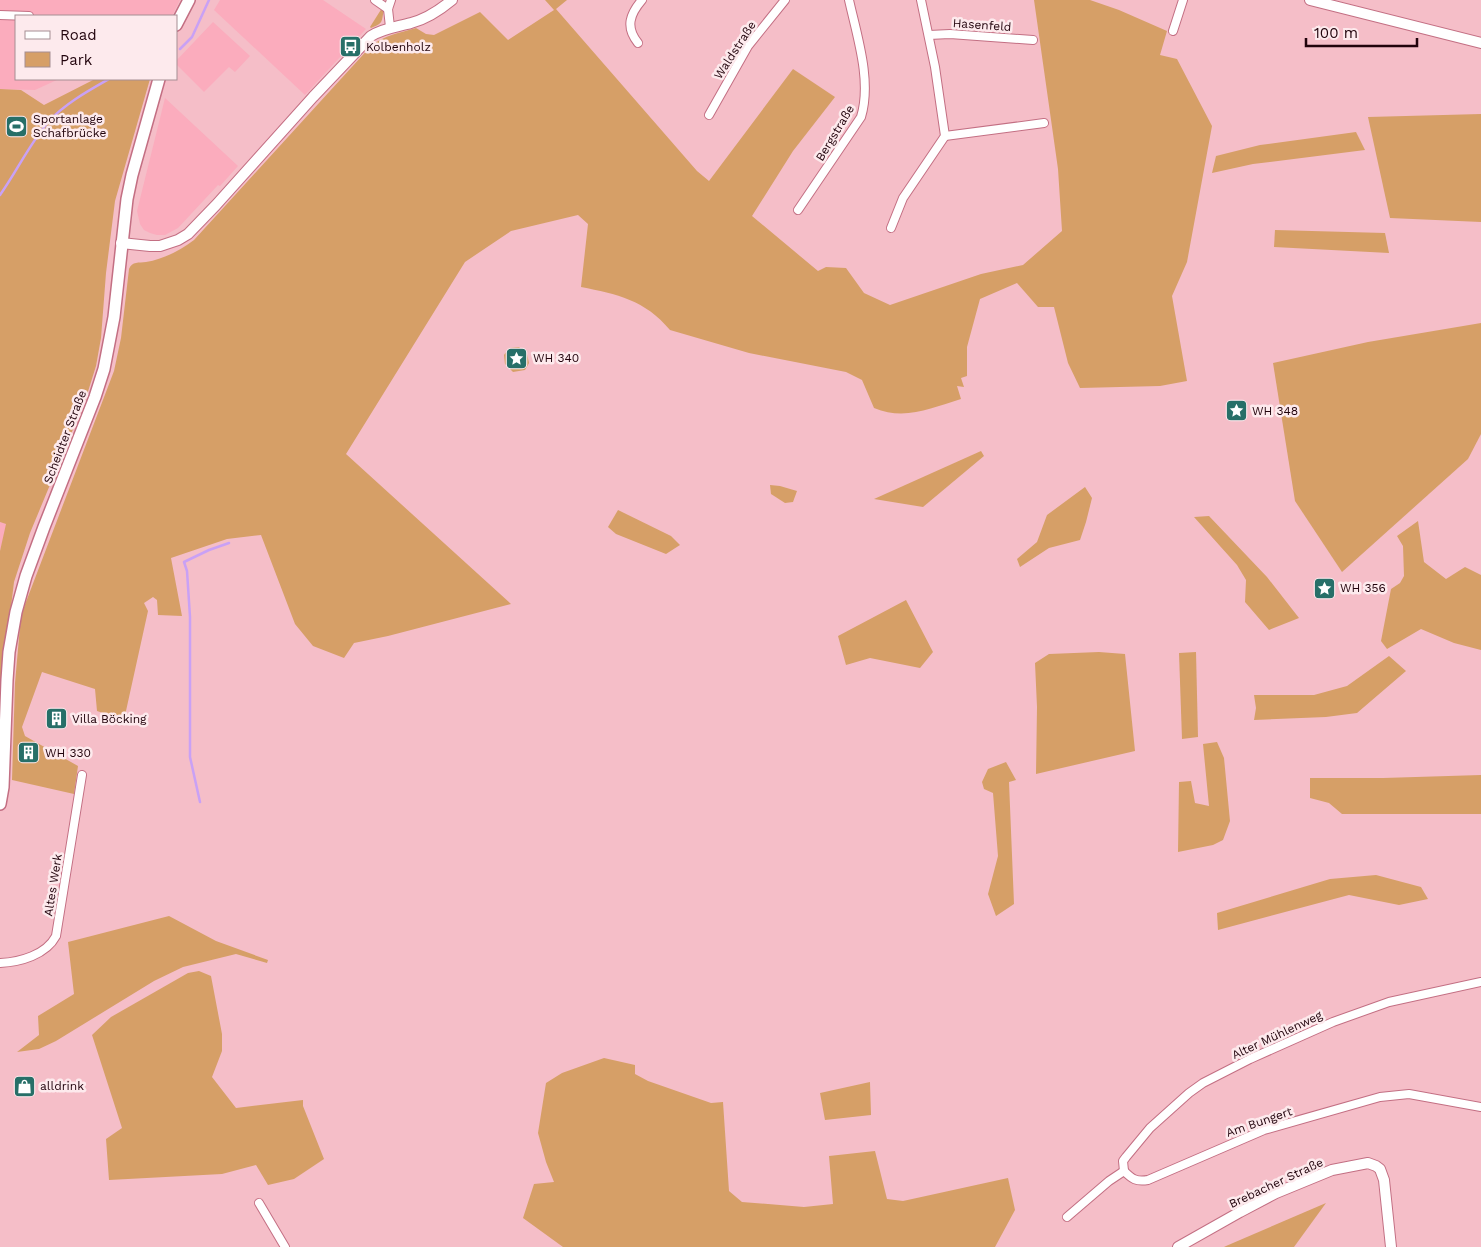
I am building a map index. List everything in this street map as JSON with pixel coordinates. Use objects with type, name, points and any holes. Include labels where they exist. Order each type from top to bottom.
[{"type":"main road","points":[[178,22],[189,0]]},
{"type":"main road","name":"Scheidter Straße","points":[[0,804],[3,788],[9,652],[16,612],[26,576],[95,397],[104,368],[114,317],[127,199],[159,80]]},
{"type":"street","points":[[375,0],[388,9]]},
{"type":"street","points":[[390,28],[388,9],[391,0]]},
{"type":"street","points":[[121,243],[160,246],[178,240],[188,234],[324,85],[372,36],[380,30],[418,21],[431,15],[452,0]]},
{"type":"street","points":[[638,43],[633,37],[630,27],[631,17],[642,0]]},
{"type":"street","name":"Waldstraße","points":[[710,115],[748,46],[785,0]]},
{"type":"street","name":"Bergstraße","points":[[798,210],[861,117],[865,105],[866,86],[849,0]]},
{"type":"street","points":[[891,228],[903,198],[945,136],[935,67],[921,0]]},
{"type":"street","points":[[1173,32],[1183,0]]},
{"type":"street","points":[[1310,0],[1481,43]]},
{"type":"street","points":[[0,15],[15,16]]},
{"type":"street","name":"Hasenfeld","points":[[929,35],[950,34],[1033,40]]},
{"type":"street","points":[[945,136],[1044,123]]},
{"type":"street","name":"Altes Werk","points":[[0,963],[15,961],[36,954],[52,944],[56,936],[82,774]]},
{"type":"street","name":"Alter Mühlenweg","points":[[1124,1171],[1123,1161],[1150,1128],[1172,1107],[1203,1083],[1250,1059],[1333,1022],[1389,1002],[1481,982]]},
{"type":"street","name":"Am Bungert","points":[[1124,1171],[1136,1181],[1148,1180],[1264,1130],[1380,1097],[1409,1094],[1481,1107]]},
{"type":"street","name":"Brebacher Straße","points":[[1178,1247],[1276,1193],[1332,1170],[1368,1163],[1380,1169],[1384,1180],[1391,1247]]},
{"type":"street","points":[[1066,1217],[1124,1171]]},
{"type":"street","points":[[259,1203],[285,1247]]},
{"type":"shaded area","points":[[0,0],[180,0],[172,15],[15,15],[15,80],[57,80],[35,90],[0,89]]},
{"type":"shaded area","points":[[220,0],[323,0],[366,29],[305,95],[214,10]]},
{"type":"shaded area","points":[[213,22],[250,56],[235,72],[229,67],[204,92],[178,66],[178,59]]},
{"type":"shaded area","points":[[165,98],[238,166],[178,228],[165,235],[157,235],[144,230],[140,224],[137,211]]},
{"type":"shaded area","points":[[0,522],[7,524],[0,551]]},
{"type":"green space","points":[[545,0],[567,0],[556,9],[697,171],[709,181],[793,69],[835,97],[793,151],[752,216],[818,271],[826,267],[846,268],[864,293],[890,305],[981,274],[1023,265],[1062,231],[1058,169],[1034,0],[1090,0],[1119,10],[1167,31],[1160,55],[1177,59],[1212,126],[1187,262],[1172,296],[1187,381],[1160,386],[1080,388],[1068,363],[1054,307],[1038,307],[1017,283],[980,299],[967,347],[967,376],[961,378],[964,387],[957,386],[961,399],[918,412],[885,412],[874,408],[862,380],[846,372],[749,353],[670,330],[651,312],[630,300],[607,292],[581,287],[588,224],[578,215],[511,231],[465,262],[346,454],[511,604],[354,643],[344,658],[313,646],[295,624],[261,535],[227,539],[171,558],[182,616],[158,615],[157,600],[153,597],[144,603],[148,611],[124,720],[97,711],[95,689],[42,672],[22,727],[25,736],[78,766],[74,794],[12,780],[15,683],[21,615],[114,371],[121,338],[130,266],[165,257],[194,240],[376,42],[416,28],[426,34],[434,35],[480,12],[508,40],[554,10]]},
{"type":"green space","points":[[382,8],[384,10],[381,22],[371,28],[370,27]]},
{"type":"green space","points":[[93,80],[150,80],[115,201],[106,273],[101,338],[96,366],[86,398],[30,533],[14,582],[5,657],[0,734],[0,551],[6,524],[0,522],[0,89],[21,90],[44,105]]},
{"type":"green space","points":[[1481,114],[1481,222],[1390,218],[1368,117]]},
{"type":"green space","points":[[1356,132],[1365,150],[1253,164],[1212,173],[1216,156],[1260,145]]},
{"type":"green space","points":[[1275,230],[1385,233],[1389,253],[1274,247]]},
{"type":"green space","points":[[1481,323],[1481,434],[1468,459],[1342,572],[1295,501],[1273,363],[1368,342]]},
{"type":"green space","points":[[519,347],[527,354],[529,363],[525,370],[513,372],[505,364],[504,355],[509,348]]},
{"type":"green space","points":[[981,451],[984,456],[923,507],[874,499]]},
{"type":"green space","points":[[770,485],[797,491],[793,502],[785,503],[771,494]]},
{"type":"green space","points":[[1085,487],[1092,498],[1080,540],[1049,548],[1020,567],[1017,559],[1037,542],[1047,515]]},
{"type":"green space","points":[[618,510],[671,536],[680,545],[666,554],[616,534],[608,527]]},
{"type":"green space","points":[[1209,516],[1267,577],[1299,618],[1269,630],[1245,602],[1246,580],[1237,565],[1194,517]]},
{"type":"green space","points":[[1418,521],[1424,562],[1446,579],[1465,567],[1481,575],[1481,650],[1454,643],[1421,629],[1387,649],[1381,641],[1391,589],[1400,583],[1404,576],[1403,546],[1397,536]]},
{"type":"green space","points":[[906,600],[933,652],[920,668],[870,658],[846,665],[838,636]]},
{"type":"green space","points":[[1099,652],[1125,654],[1135,751],[1036,774],[1037,707],[1035,663],[1049,654]]},
{"type":"green space","points":[[1196,652],[1198,737],[1182,739],[1179,653]]},
{"type":"green space","points":[[1389,656],[1406,671],[1357,713],[1326,717],[1254,720],[1256,708],[1254,695],[1314,695],[1347,686]]},
{"type":"green space","points":[[1217,742],[1224,758],[1230,821],[1223,840],[1213,845],[1178,852],[1179,782],[1191,781],[1195,803],[1209,806],[1203,744]]},
{"type":"green space","points":[[1006,762],[1016,780],[1009,782],[1014,904],[996,916],[988,894],[998,856],[993,793],[984,789],[982,782],[988,769]]},
{"type":"green space","points":[[1481,775],[1481,814],[1342,814],[1329,803],[1310,798],[1310,778]]},
{"type":"green space","points":[[1376,875],[1421,887],[1428,899],[1399,905],[1349,895],[1218,930],[1217,913],[1330,879]]},
{"type":"green space","points":[[169,916],[216,941],[268,960],[267,963],[236,954],[183,967],[154,981],[56,1041],[39,1049],[17,1052],[39,1035],[38,1016],[74,994],[68,942]]},
{"type":"green space","points":[[199,971],[211,976],[222,1034],[222,1051],[212,1077],[236,1108],[303,1100],[303,1106],[324,1159],[294,1179],[268,1185],[256,1165],[222,1174],[109,1180],[106,1139],[122,1128],[92,1035],[111,1017],[188,973]]},
{"type":"green space","points":[[604,1058],[635,1065],[635,1074],[648,1081],[711,1103],[723,1102],[729,1191],[742,1202],[804,1207],[833,1204],[829,1156],[875,1151],[887,1199],[903,1201],[1008,1178],[1015,1210],[995,1247],[563,1247],[523,1218],[534,1184],[554,1182],[538,1133],[546,1083],[562,1073]]},
{"type":"green space","points":[[870,1082],[871,1115],[825,1120],[820,1093]]},
{"type":"green space","points":[[1326,1203],[1294,1247],[1224,1247],[1226,1246]]},
{"type":"waterway","points":[[180,49],[192,37],[209,0]]},
{"type":"waterway","points":[[0,195],[49,121],[70,103],[107,80]]},
{"type":"waterway","points":[[200,802],[190,757],[190,617],[187,571],[184,562],[229,543]]},
{"type":"place","name":"Kolbenholz","points":[[350,47]]},
{"type":"place","name":"Sportanlage Schafbrücke","points":[[17,126]]},
{"type":"place","name":"WH 340","points":[[517,358]]},
{"type":"place","name":"WH 348","points":[[1236,411]]},
{"type":"place","name":"WH 356","points":[[1324,588]]},
{"type":"place","name":"Villa Böcking","points":[[56,719]]},
{"type":"place","name":"WH 330","points":[[29,753]]},
{"type":"place","name":"alldrink","points":[[24,1086]]}]
